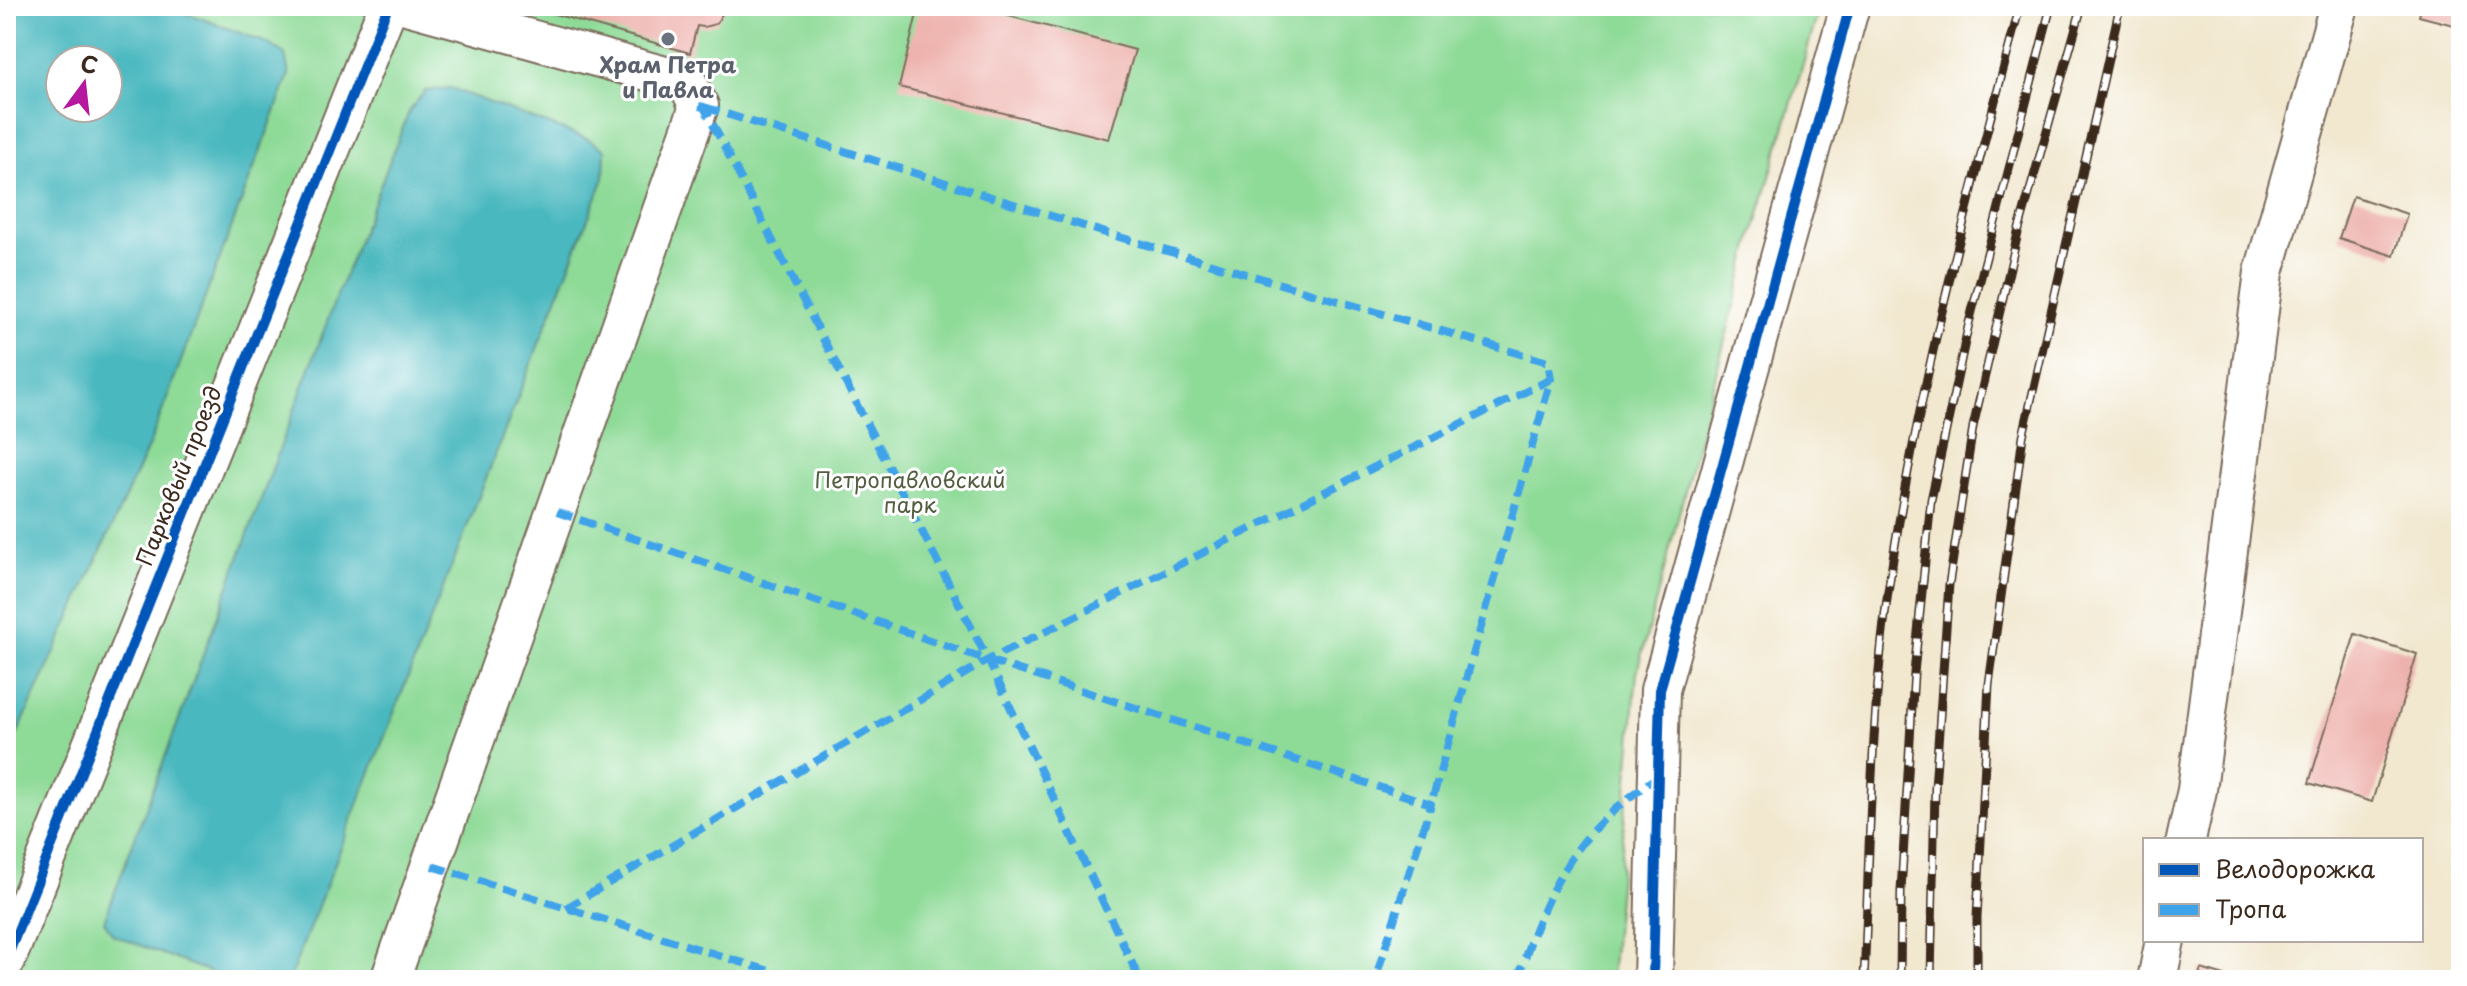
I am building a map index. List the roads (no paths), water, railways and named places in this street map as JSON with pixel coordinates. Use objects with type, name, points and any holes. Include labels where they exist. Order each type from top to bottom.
[{"type":"street","name":"Парковый проезд","points":[[6,960],[388,6]]},
{"type":"street","points":[[390,980],[699,106],[687,82],[410,6]]},
{"type":"street","points":[[1653,980],[1660,690],[1850,6]]},
{"type":"street","points":[[2186,838],[2197,790],[2264,272],[2339,6]]},
{"type":"street","points":[[2157,980],[2165,942]]},
{"type":"water","points":[[6,6],[168,6],[267,43],[285,54],[289,75],[150,443],[6,759]]},
{"type":"water","points":[[450,88],[588,139],[605,150],[604,178],[289,980],[230,980],[113,935],[104,921],[334,303],[409,112],[425,91]]},
{"type":"railway","points":[[1864,980],[1878,688],[1888,592],[1913,444],[1945,297],[2020,6]]},
{"type":"railway","points":[[1900,980],[1901,891],[1914,673],[1931,500],[1969,323],[2051,6]]},
{"type":"railway","points":[[1931,980],[1935,788],[1949,584],[1973,427],[2018,233],[2082,6]]},
{"type":"railway","points":[[1977,980],[1977,918],[1989,684],[2023,436],[2120,6]]},
{"type":"place","name":"Храм Петра и Павла","points":[[668,39]]},
{"type":"park label","name":"Петропавловский парк","points":[[910,492]]}]
